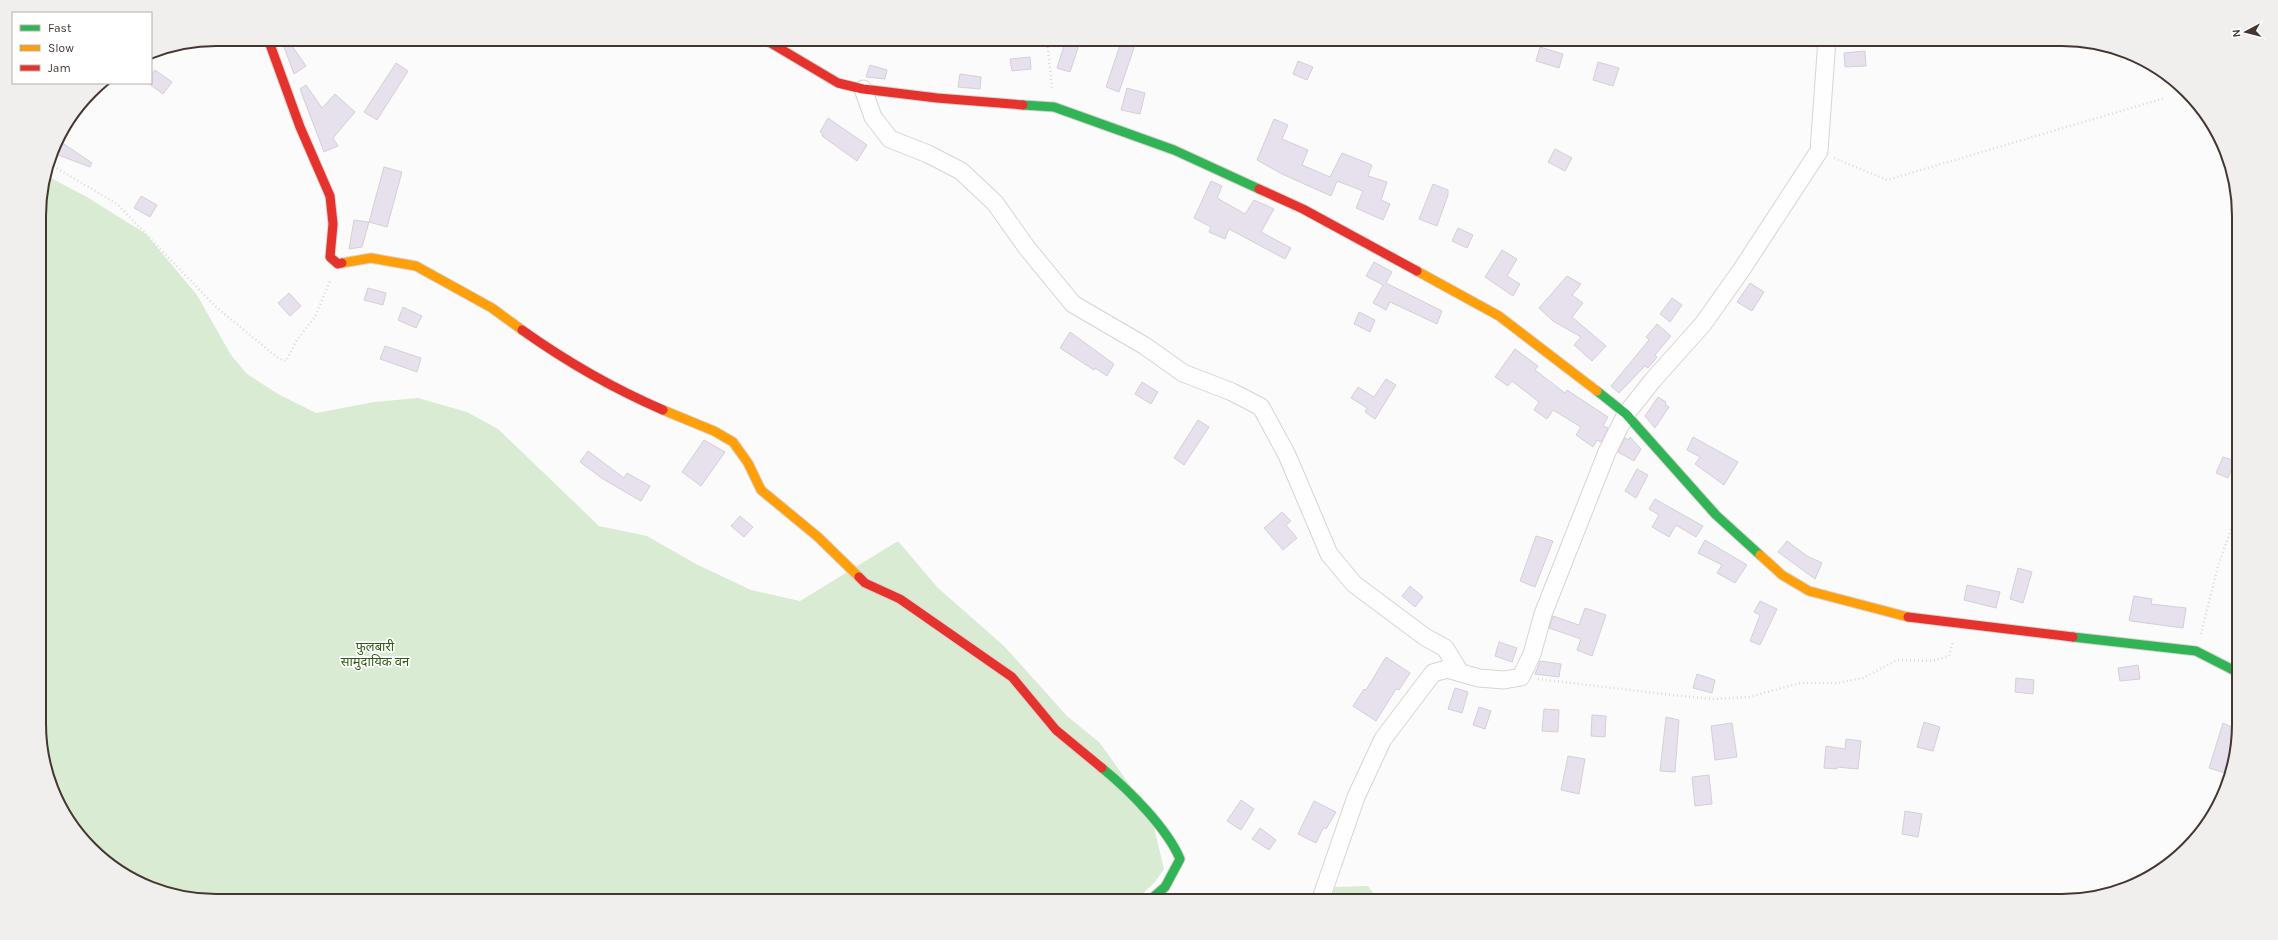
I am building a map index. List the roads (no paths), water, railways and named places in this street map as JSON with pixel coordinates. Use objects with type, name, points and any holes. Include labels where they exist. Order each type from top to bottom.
[{"type":"street","points":[[271,46],[303,134],[330,196],[333,224],[330,257],[338,264],[371,258],[416,266],[492,308],[564,360],[634,398],[714,431],[733,442],[748,463],[761,490],[818,537],[865,583],[900,599],[1012,677],[1056,730],[1109,774],[1157,823],[1174,845],[1180,859],[1164,887],[1156,894]]},
{"type":"street","points":[[775,46],[838,83],[863,89],[937,98],[1054,107],[1174,150],[1303,209],[1499,316],[1626,414],[1716,515],[1782,575],[1809,591],[1903,616],[1958,624],[2196,652],[2232,670]]},
{"type":"street","points":[[1322,894],[1356,797],[1383,739],[1432,673],[1447,669],[1479,678],[1504,680],[1521,677],[1532,654],[1543,614],[1607,452],[1626,414],[1653,380],[1703,324],[1818,151],[1826,46]]},
{"type":"street","points":[[863,89],[873,117],[890,139],[928,154],[961,171],[995,203],[1027,248],[1073,304],[1145,346],[1183,374],[1232,392],[1261,407],[1287,455],[1329,554],[1354,584],[1425,637],[1445,648],[1460,672]]},
{"type":"park label","name":"फुलबारी सामुदायिक वन","points":[[375,654]]}]
